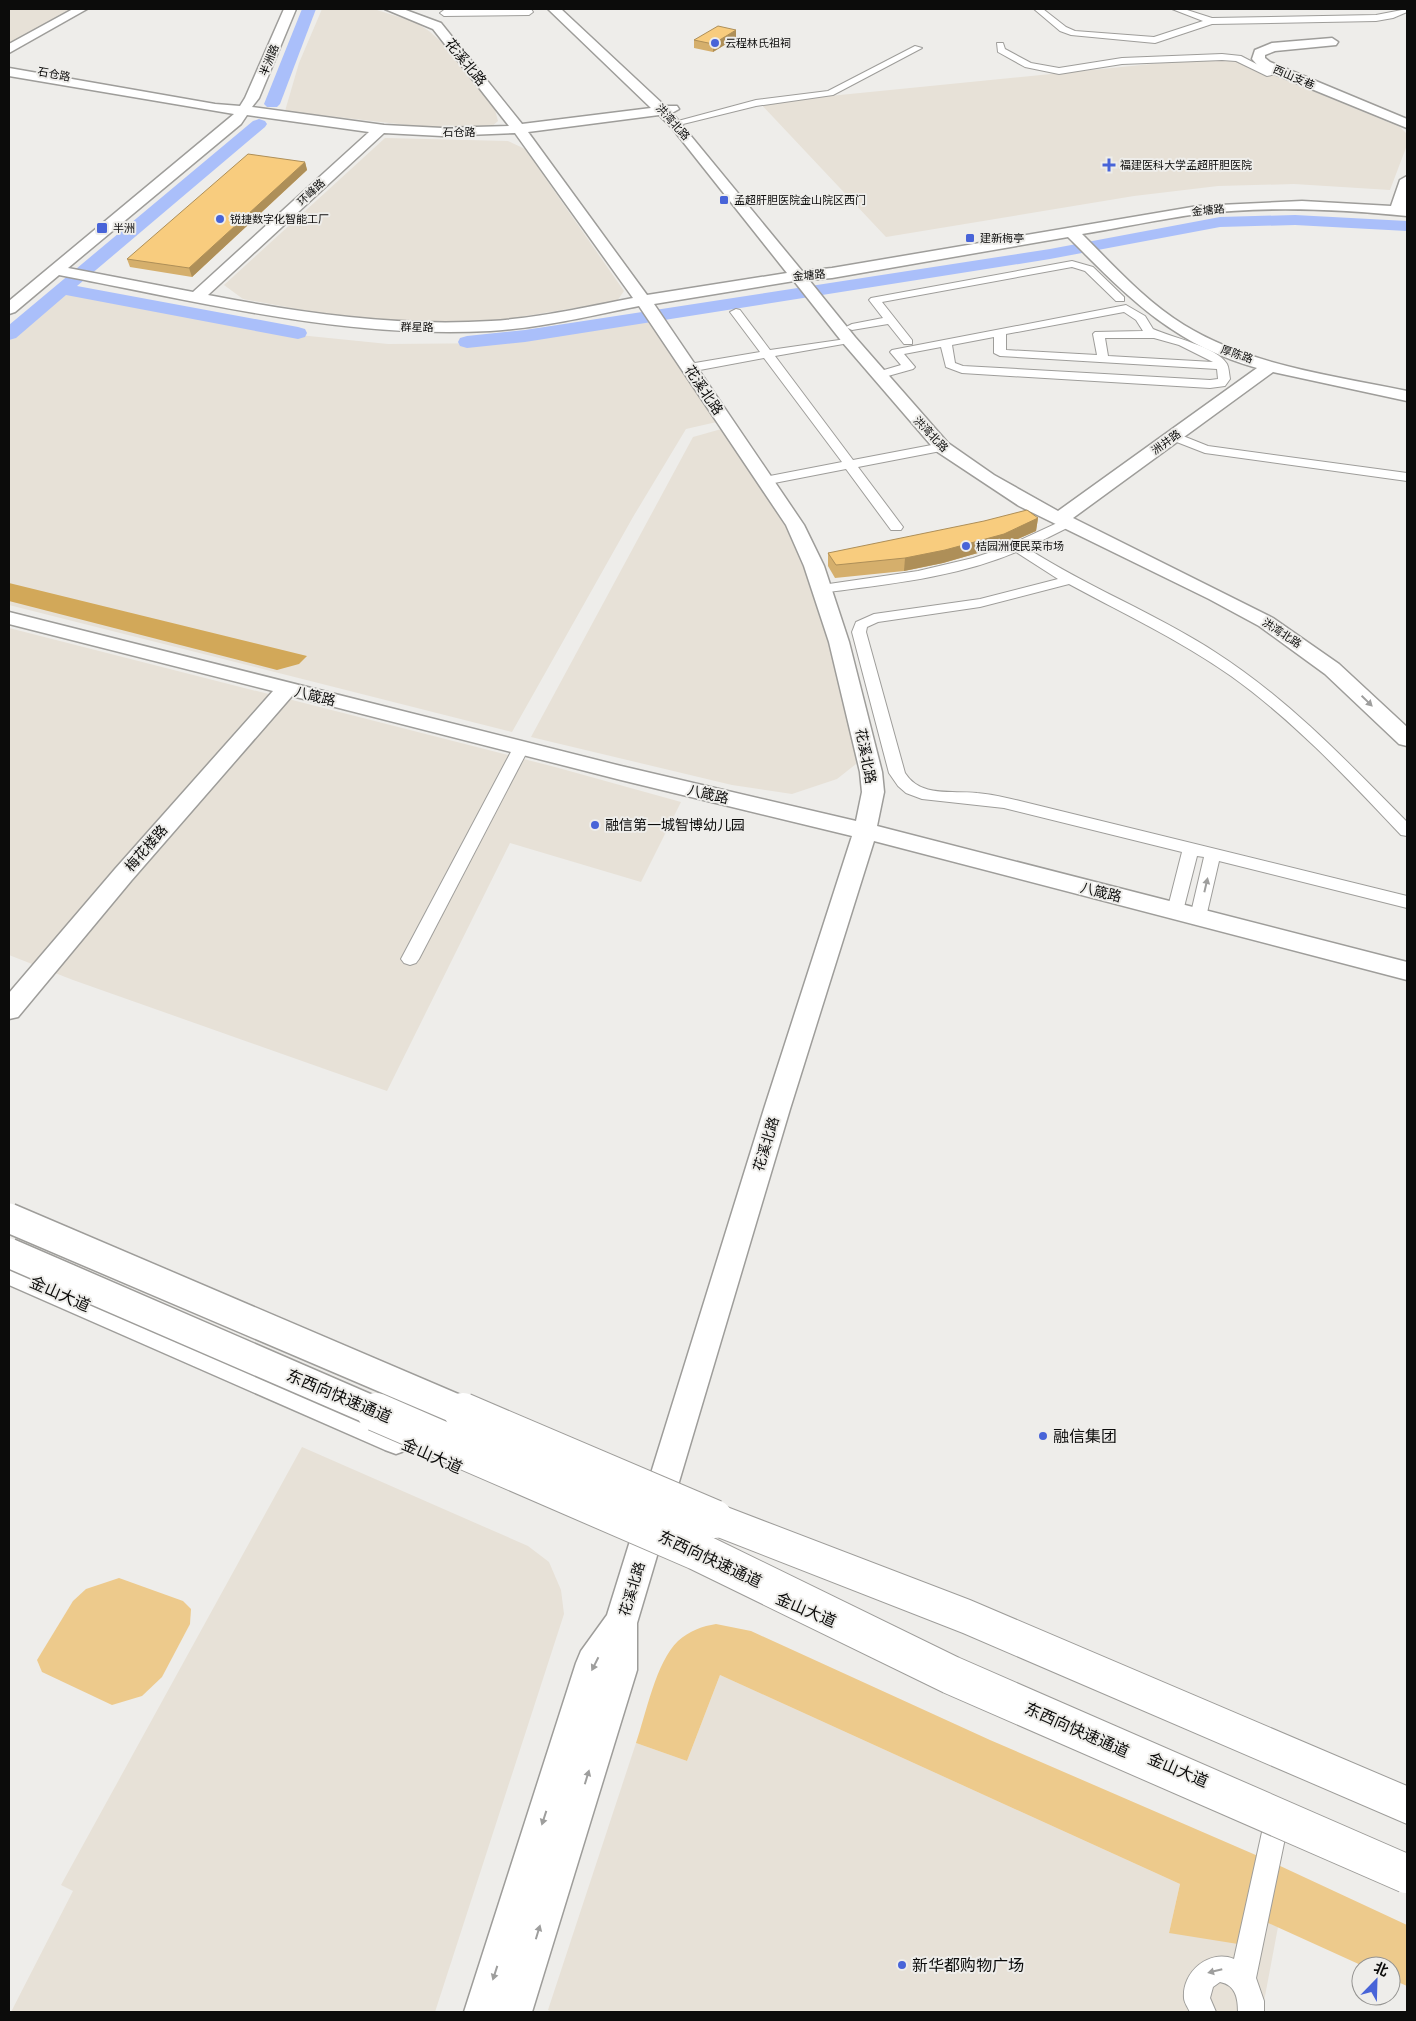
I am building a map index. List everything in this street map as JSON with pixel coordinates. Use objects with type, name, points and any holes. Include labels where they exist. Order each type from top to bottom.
[{"type":"highway","points":[[9,1218],[714,1518],[970,1618],[1407,1805]]},
{"type":"highway","name":"东西向快速通道","points":[[9,1253],[698,1551],[950,1675],[1407,1873]]},
{"type":"street","points":[[9,49],[81,9]]},
{"type":"street","name":"半洲路","points":[[9,309],[236,122],[246,110],[262,77],[290,9]]},
{"type":"street","name":"花溪北路","points":[[391,9],[417,16],[436,26],[520,130],[651,312],[795,525],[822,589],[850,685],[872,783],[865,831],[856,868],[776,1109],[622,1623]]},
{"type":"street","points":[[444,13],[529,12],[526,9]]},
{"type":"street","name":"洪湾北路","points":[[554,9],[668,110],[683,121],[809,282]]},
{"type":"street","name":"洪湾北路","points":[[563,9],[668,110],[942,447],[988,479],[1216,595],[1284,634],[1332,669],[1407,740]]},
{"type":"street","points":[[1038,9],[1063,29],[1074,33],[1161,40],[1211,21],[1376,18],[1390,16],[1407,9]]},
{"type":"street","points":[[1176,9],[1211,21]]},
{"type":"street","name":"西山支巷","points":[[1332,42],[1272,47],[1259,53],[1257,56],[1260,62],[1280,72],[1407,124]]},
{"type":"street","points":[[1000,45],[1001,50],[1028,65],[1052,70],[1122,61],[1222,57],[1238,58],[1267,73],[1280,72]]},
{"type":"street","points":[[683,121],[756,103],[830,93],[844,88],[918,48]]},
{"type":"street","name":"石仓路","points":[[9,66],[246,110],[380,129],[457,132],[520,130],[668,110]]},
{"type":"street","name":"石仓路","points":[[9,72],[215,108],[246,110]]},
{"type":"street","name":"环峰路","points":[[198,296],[380,129]]},
{"type":"street","points":[[1402,210],[1407,180]]},
{"type":"street","name":"金塘路","points":[[779,278],[809,282],[1196,206],[1278,201],[1402,210]]},
{"type":"street","name":"金塘路","points":[[809,282],[832,273],[1075,236],[1182,212],[1240,207],[1321,206],[1402,210]]},
{"type":"street","name":"厚陈路","points":[[1075,236],[1152,308],[1179,328],[1220,348],[1272,365],[1407,396]]},
{"type":"street","points":[[908,342],[874,300],[1068,264],[1089,269],[1120,299]]},
{"type":"street","name":"群星路","points":[[56,270],[324,320],[420,328],[509,324],[651,312],[779,278]]},
{"type":"street","points":[[888,372],[909,368],[896,352],[946,342],[1126,308],[1140,318],[1151,332],[1179,341],[1218,360],[1222,366],[1223,381],[1216,384],[962,369],[953,367],[948,362],[946,342]]},
{"type":"street","points":[[736,312],[896,527]]},
{"type":"street","points":[[689,368],[768,355],[851,334],[890,320]]},
{"type":"street","points":[[1103,359],[1099,334],[1151,332],[1179,328]]},
{"type":"street","points":[[1000,332],[1000,353],[1222,366]]},
{"type":"street","name":"洪湾北路","points":[[851,334],[888,372],[924,415],[959,450],[1065,518],[1228,592],[1284,622],[1353,670],[1407,721]]},
{"type":"street","name":"洲井路","points":[[1065,518],[1173,436],[1272,365]]},
{"type":"street","points":[[1173,436],[1205,449],[1407,477]]},
{"type":"street","points":[[764,480],[942,447]]},
{"type":"street","points":[[822,589],[933,573],[988,559],[1018,548],[1065,518]]},
{"type":"street","points":[[1018,548],[1069,580],[1168,630],[1244,678],[1307,730],[1407,831]]},
{"type":"street","points":[[1069,580],[980,603],[869,620],[861,625],[859,632],[897,773],[902,782],[911,790],[933,797],[977,798],[1006,803],[1407,902]]},
{"type":"street","name":"八箴路","points":[[9,618],[521,748],[865,831],[1407,971]]},
{"type":"street","points":[[850,685],[873,684]]},
{"type":"street","name":"梅花楼路","points":[[9,1010],[123,875],[287,689]]},
{"type":"street","points":[[410,959],[521,748]]},
{"type":"street","points":[[1175,911],[1191,848]]},
{"type":"street","points":[[1198,917],[1213,854]]},
{"type":"street","points":[[9,1206],[1081,1661],[1407,1789]]},
{"type":"street","name":"金山大道","points":[[9,1272],[574,1518],[706,1567],[1369,1852],[1407,1873]]},
{"type":"street","points":[[483,2012],[593,1663],[622,1623]]},
{"type":"street","points":[[513,2012],[620,1670],[622,1623]]},
{"type":"street","points":[[1242,1980],[1278,1813]]},
{"type":"street","points":[[1203,2012],[1197,1998],[1200,1979],[1207,1972],[1222,1968],[1231,1971],[1242,1980],[1250,1993],[1251,2012]]},
{"type":"shaded area","points":[[9,9],[72,9],[9,44]]},
{"type":"shaded area","points":[[322,9],[377,10],[415,22],[429,31],[447,47],[494,106],[498,121],[491,127],[442,129],[285,111],[299,63]]},
{"type":"shaded area","name":"福建医科大学孟超肝胆医院","points":[[1202,59],[1238,60],[1248,68],[1268,75],[1274,75],[1400,127],[1407,134],[1407,145],[1390,190],[1294,184],[1218,186],[1134,196],[886,237],[760,103]]},
{"type":"shaded area","points":[[385,138],[508,141],[525,149],[624,291],[617,301],[489,322],[402,322],[325,314],[243,299],[224,285]]},
{"type":"shaded area","points":[[62,291],[299,335],[388,344],[508,343],[649,321],[721,421],[686,429],[633,517],[512,732],[9,605],[9,326],[50,293]]},
{"type":"shaded area","points":[[725,428],[791,533],[814,590],[856,746],[856,764],[837,779],[792,794],[732,785],[531,737],[693,437]]},
{"type":"shaded area","points":[[9,583],[307,656],[299,664],[277,670],[9,601]]},
{"type":"shaded area","points":[[9,628],[555,767],[681,802],[641,882],[510,843],[387,1091],[73,980],[9,955]]},
{"type":"shaded area","points":[[302,1447],[528,1546],[549,1562],[561,1590],[564,1614],[435,2012],[11,2012],[73,1891],[61,1885]]},
{"type":"shaded area","points":[[119,1578],[183,1601],[191,1609],[190,1624],[162,1677],[142,1696],[112,1705],[42,1672],[37,1660],[73,1601],[86,1589]]},
{"type":"shaded area","points":[[716,1624],[751,1631],[990,1740],[1265,1859],[1407,1925],[1407,1986],[1401,1983],[1401,1956],[1351,1956],[1351,1961],[1246,1913],[1238,1944],[1169,1933],[1180,1884],[720,1675],[687,1761],[636,1743],[652,1689],[670,1650],[687,1634]]},
{"type":"shaded area","points":[[720,1675],[1180,1884],[1169,1933],[1245,1913],[1278,1927],[1262,2012],[552,2012],[548,2010],[636,1743],[687,1761]]},
{"type":"building","points":[[718,26],[736,30],[713,44],[694,40]]},
{"type":"building","name":"锐捷数字化智能工厂","points":[[248,154],[305,162],[189,268],[127,259]]},
{"type":"building","points":[[1027,510],[1038,518],[1004,534],[945,550],[905,558],[836,565],[828,553],[984,521]]},
{"type":"waterway","points":[[272,104],[309,9]]},
{"type":"waterway","points":[[9,334],[259,124]]},
{"type":"waterway","points":[[467,342],[525,336],[1050,254],[1220,222],[1295,220],[1407,226]]},
{"type":"waterway","points":[[63,289],[298,333]]},
{"type":"place","name":"云程林氏祖祠","points":[[715,43]]},
{"type":"place","name":"福建医科大学孟超肝胆医院","points":[[1109,165]]},
{"type":"place","name":"孟超肝胆医院金山院区西门","points":[[724,200]]},
{"type":"place","name":"锐捷数字化智能工厂","points":[[220,219]]},
{"type":"place","name":"半洲","points":[[102,228]]},
{"type":"place","name":"建新梅亭","points":[[970,238]]},
{"type":"place","name":"桔园洲便民菜市场","points":[[966,546]]},
{"type":"place","name":"融信第一城智博幼儿园","points":[[595,825]]},
{"type":"place","name":"融信集团","points":[[1043,1436]]},
{"type":"place","name":"新华都购物广场","points":[[902,1965]]}]
